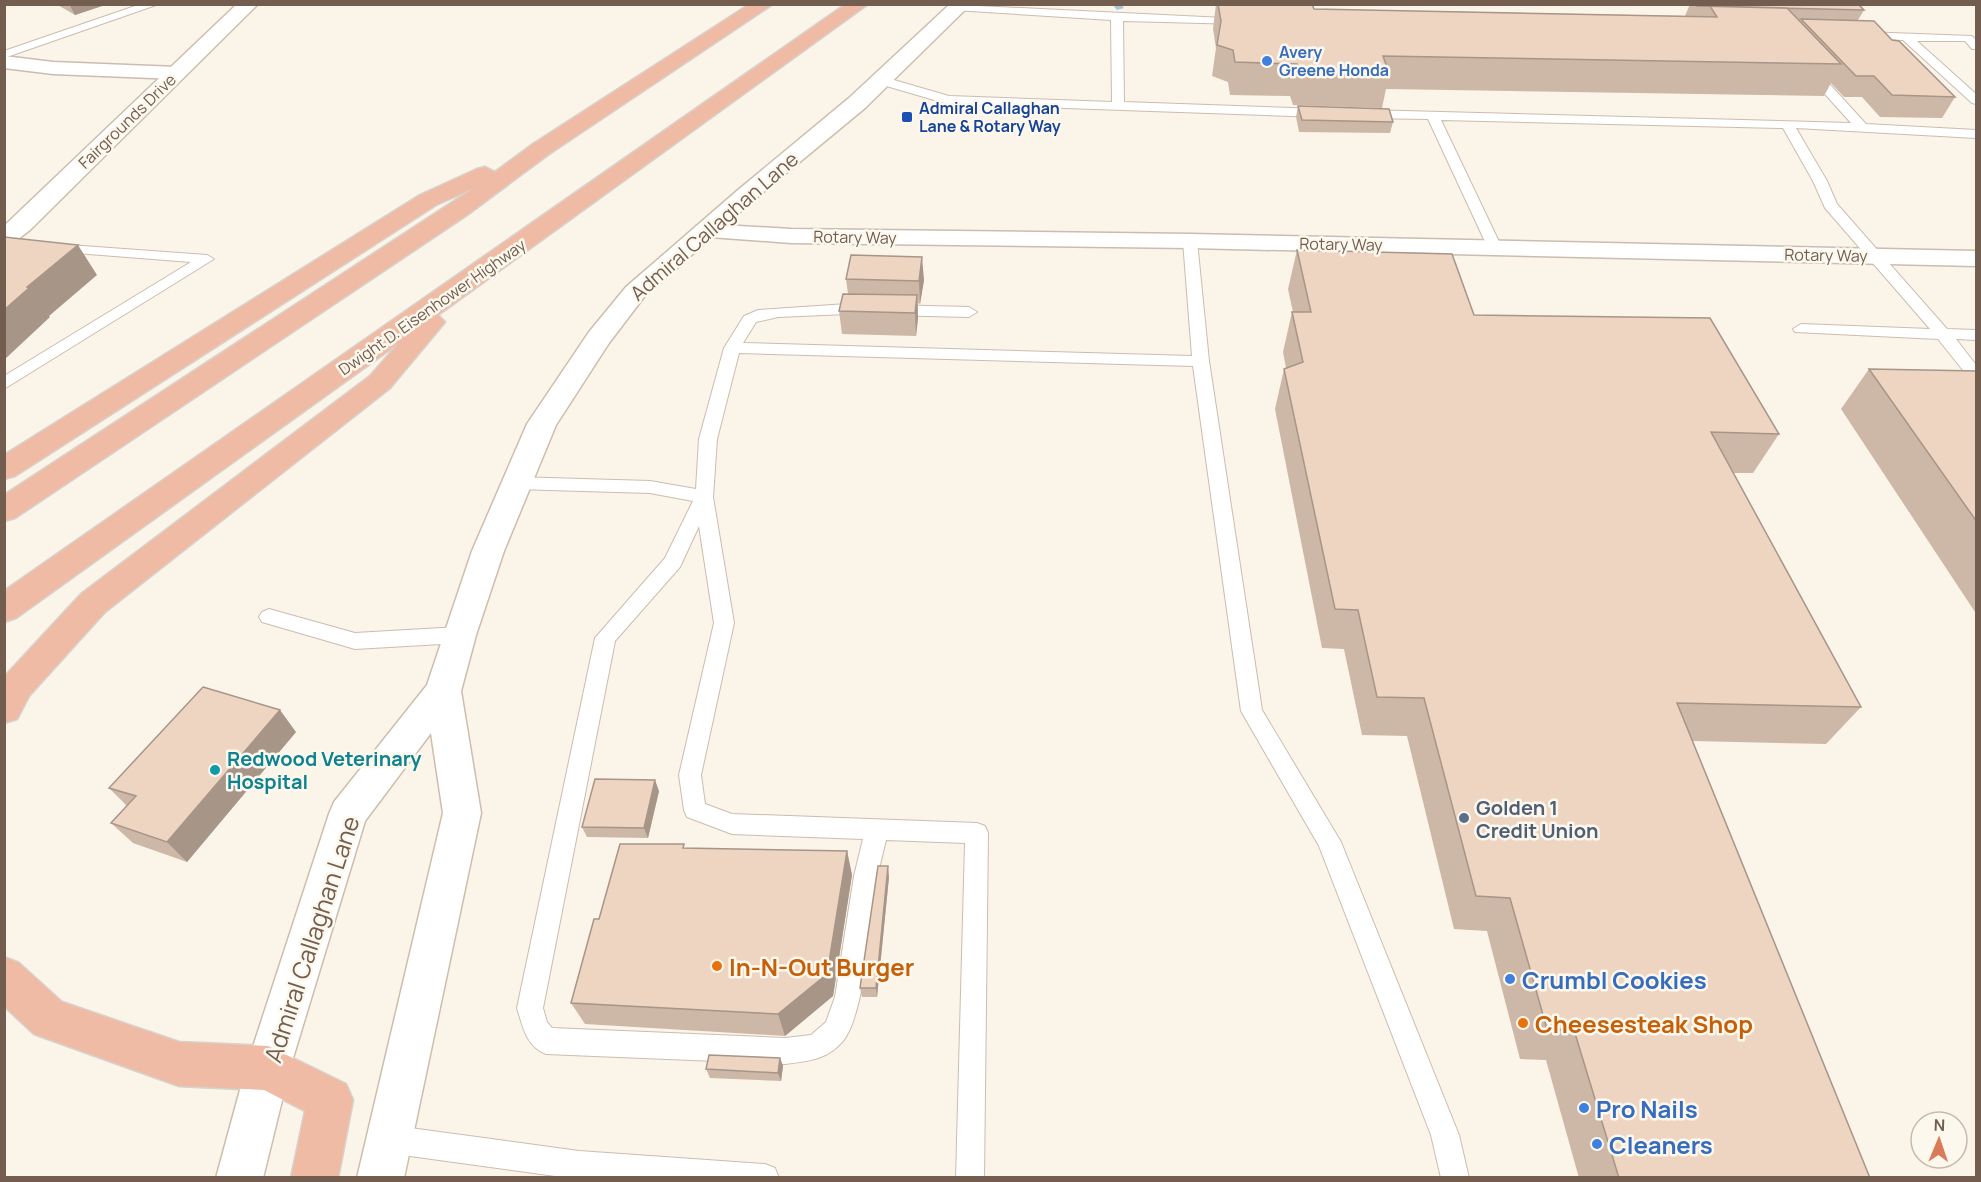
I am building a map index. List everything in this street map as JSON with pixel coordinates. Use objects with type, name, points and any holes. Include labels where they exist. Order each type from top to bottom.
[{"type":"highway","points":[[4,510],[459,210],[541,149],[764,4]]},
{"type":"highway","name":"Dwight D. Eisenhower Highway","points":[[4,609],[859,4]]},
{"type":"highway","points":[[4,469],[428,200],[541,149]]},
{"type":"highway","points":[[4,709],[17,686],[93,603],[380,382],[466,282]]},
{"type":"highway","points":[[4,977],[49,1019],[179,1064],[268,1068],[330,1100],[314,1178]]},
{"type":"main road","name":"Fairgrounds Drive","points":[[8,242],[21,225],[249,4]]},
{"type":"main road","name":"Admiral Callaghan Lane","points":[[240,1178],[268,1068],[348,814],[443,691],[459,635],[488,551],[542,424],[598,338],[635,292],[828,127],[960,6]]},
{"type":"main road","points":[[4,62],[53,68],[177,73]]},
{"type":"main road","name":"Rotary Way","points":[[705,231],[791,236],[1190,241],[1977,259]]},
{"type":"main road","name":"Admiral Callaghan Lane","points":[[380,1178],[462,813],[443,691]]},
{"type":"lane","points":[[4,55],[154,4]]},
{"type":"lane","points":[[960,6],[1117,17],[1259,21]]},
{"type":"lane","points":[[1117,17],[1118,106]]},
{"type":"lane","points":[[1848,36],[1968,38],[1977,46]]},
{"type":"lane","points":[[1906,37],[1977,100]]},
{"type":"lane","points":[[1801,60],[1862,128]]},
{"type":"lane","points":[[880,80],[948,100],[1346,114],[1787,124],[1977,134]]},
{"type":"lane","points":[[1433,116],[1495,248]]},
{"type":"lane","points":[[1787,124],[1820,181],[1830,205],[1977,375]]},
{"type":"lane","points":[[1190,241],[1201,361],[1252,711],[1329,842],[1445,1135],[1455,1178]]},
{"type":"lane","points":[[4,384],[207,259],[40,247]]},
{"type":"lane","points":[[969,312],[847,309],[758,315],[750,320],[732,348],[708,439],[704,498],[724,623],[690,775],[695,810],[732,824],[977,833],[970,1178]]},
{"type":"lane","points":[[1801,329],[1977,335]]},
{"type":"lane","points":[[732,348],[1201,361]]},
{"type":"lane","points":[[515,483],[650,487],[704,498]]},
{"type":"lane","points":[[704,498],[672,562],[605,638],[530,1008],[536,1029],[546,1041],[785,1051],[816,1047],[835,1031],[848,997],[866,876],[877,829]]},
{"type":"lane","points":[[269,616],[355,641],[459,635]]},
{"type":"lane","points":[[388,1139],[579,1165],[765,1178]]},
{"type":"building","points":[[1218,4],[1312,4],[1314,9],[1717,17],[1710,6],[1787,8],[1841,64],[1383,56],[1390,76],[1299,73],[1297,64],[1235,62],[1233,50],[1217,45],[1221,21]]},
{"type":"building","points":[[1696,4],[1858,4],[1864,10],[1697,6]]},
{"type":"building","points":[[1801,19],[1874,21],[1892,40],[1899,41],[1955,97],[1892,95],[1874,76],[1856,76]]},
{"type":"building","points":[[1298,106],[1389,109],[1393,122],[1302,120]]},
{"type":"building","points":[[4,237],[78,245],[27,287],[29,288],[4,310]]},
{"type":"building","points":[[1297,250],[1452,254],[1474,315],[1710,318],[1779,434],[1711,432],[1861,707],[1677,703],[1870,1178],[1619,1178],[1574,1030],[1547,1029],[1510,898],[1476,896],[1424,698],[1377,697],[1358,610],[1335,609],[1284,369],[1303,362],[1292,312],[1311,312]]},
{"type":"building","points":[[851,255],[922,257],[919,281],[846,279]]},
{"type":"building","points":[[843,294],[917,295],[915,313],[839,311]]},
{"type":"building","points":[[1869,369],[1977,371],[1977,522]]},
{"type":"building","points":[[203,687],[280,710],[167,842],[111,823],[136,796],[109,788]]},
{"type":"building","points":[[595,779],[655,780],[644,828],[582,827]]},
{"type":"building","name":"In-N-Out Burger","points":[[620,844],[684,844],[683,848],[847,851],[827,974],[778,1014],[571,1003],[594,919],[599,919]]},
{"type":"building","points":[[878,866],[888,866],[876,988],[860,988]]},
{"type":"building","points":[[709,1055],[780,1058],[778,1073],[706,1069]]},
{"type":"waterway","points":[[1116,4],[1120,8]]},
{"type":"place","name":"Avery Greene Honda","points":[[1267,61]]},
{"type":"place","name":"Admiral Callaghan Lane & Rotary Way","points":[[907,117]]},
{"type":"place","name":"Redwood Veterinary Hospital","points":[[215,770]]},
{"type":"place","name":"Golden 1 Credit Union","points":[[1464,818]]},
{"type":"place","name":"In-N-Out Burger","points":[[717,966]]},
{"type":"place","name":"Crumbl Cookies","points":[[1510,979]]},
{"type":"place","name":"Cheesesteak Shop","points":[[1523,1023]]},
{"type":"place","name":"Pro Nails","points":[[1584,1108]]},
{"type":"place","name":"Cleaners","points":[[1597,1144]]}]
